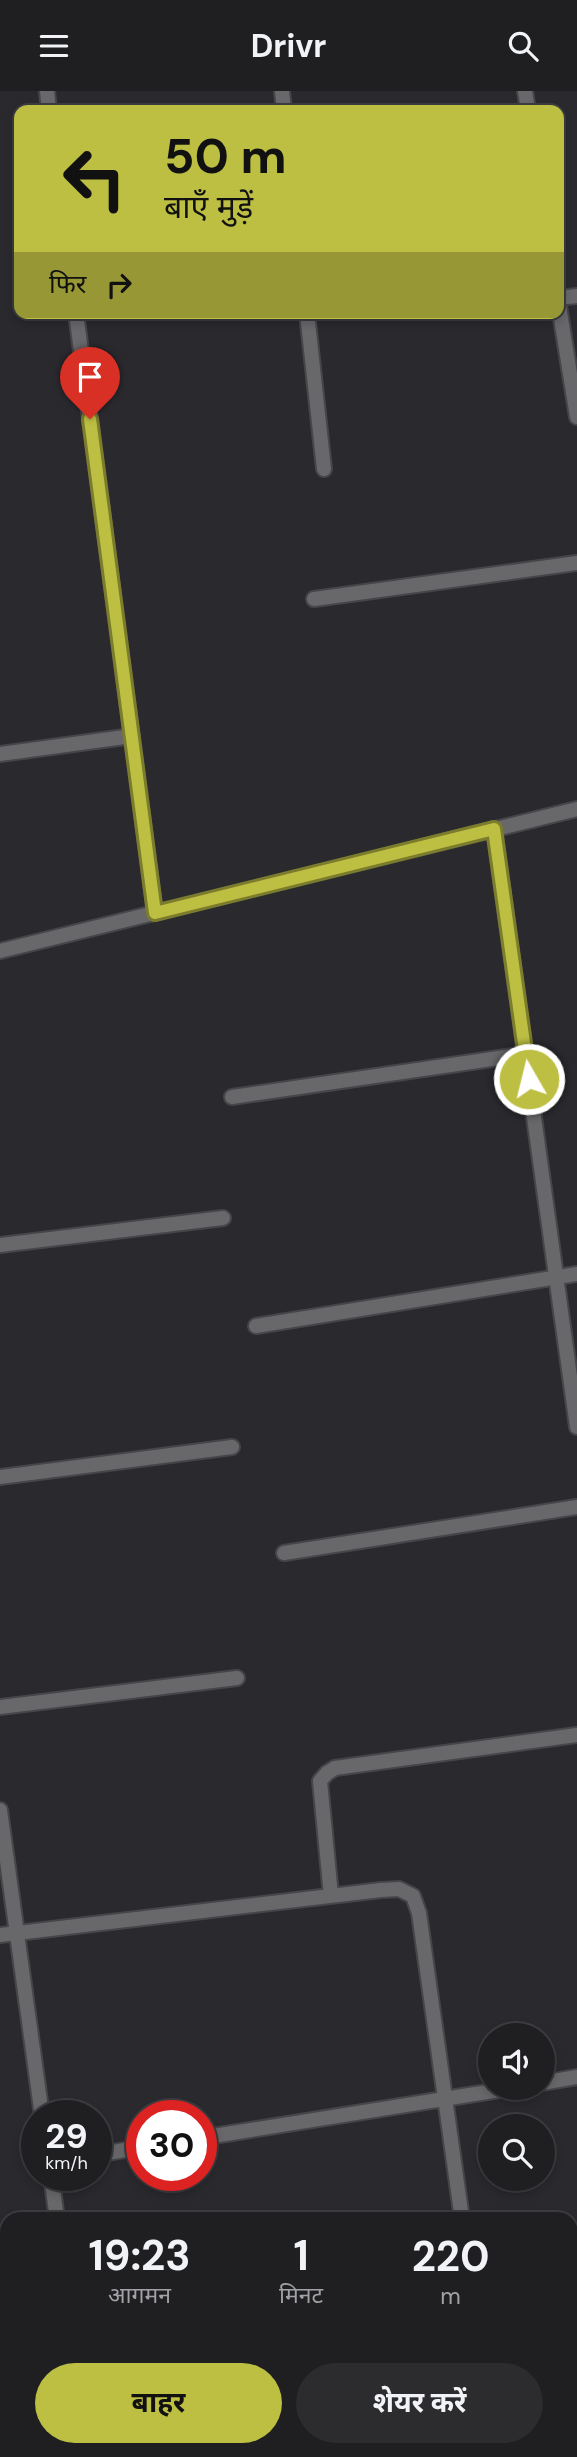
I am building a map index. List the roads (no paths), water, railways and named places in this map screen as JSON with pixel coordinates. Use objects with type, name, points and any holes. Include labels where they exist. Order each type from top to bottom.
[{"type":"street","points":[[77,319],[155,913]]},
{"type":"street","points":[[308,319],[324,469]]},
{"type":"street","points":[[561,319],[577,417]]},
{"type":"street","points":[[314,599],[577,563]]},
{"type":"street","points":[[0,754],[132,736]]},
{"type":"street","points":[[0,951],[577,809]]},
{"type":"street","points":[[494,829],[577,1427]]},
{"type":"street","points":[[232,1097],[526,1054]]},
{"type":"street","points":[[0,1245],[223,1218]]},
{"type":"street","points":[[256,1326],[577,1274]]},
{"type":"street","points":[[0,1477],[232,1447]]},
{"type":"street","points":[[284,1553],[577,1507]]},
{"type":"street","points":[[0,1707],[237,1678]]},
{"type":"street","points":[[331,1896],[320,1781],[327,1773],[335,1768],[577,1735]]},
{"type":"street","points":[[0,1809],[40,2100]]},
{"type":"street","points":[[0,1935],[399,1889],[413,1896],[419,1913],[461,2212]]},
{"type":"street","points":[[555,2081],[577,2077]]},
{"type":"street","points":[[217,2135],[478,2093]]},
{"type":"street","points":[[53,2191],[56,2212]]}]
